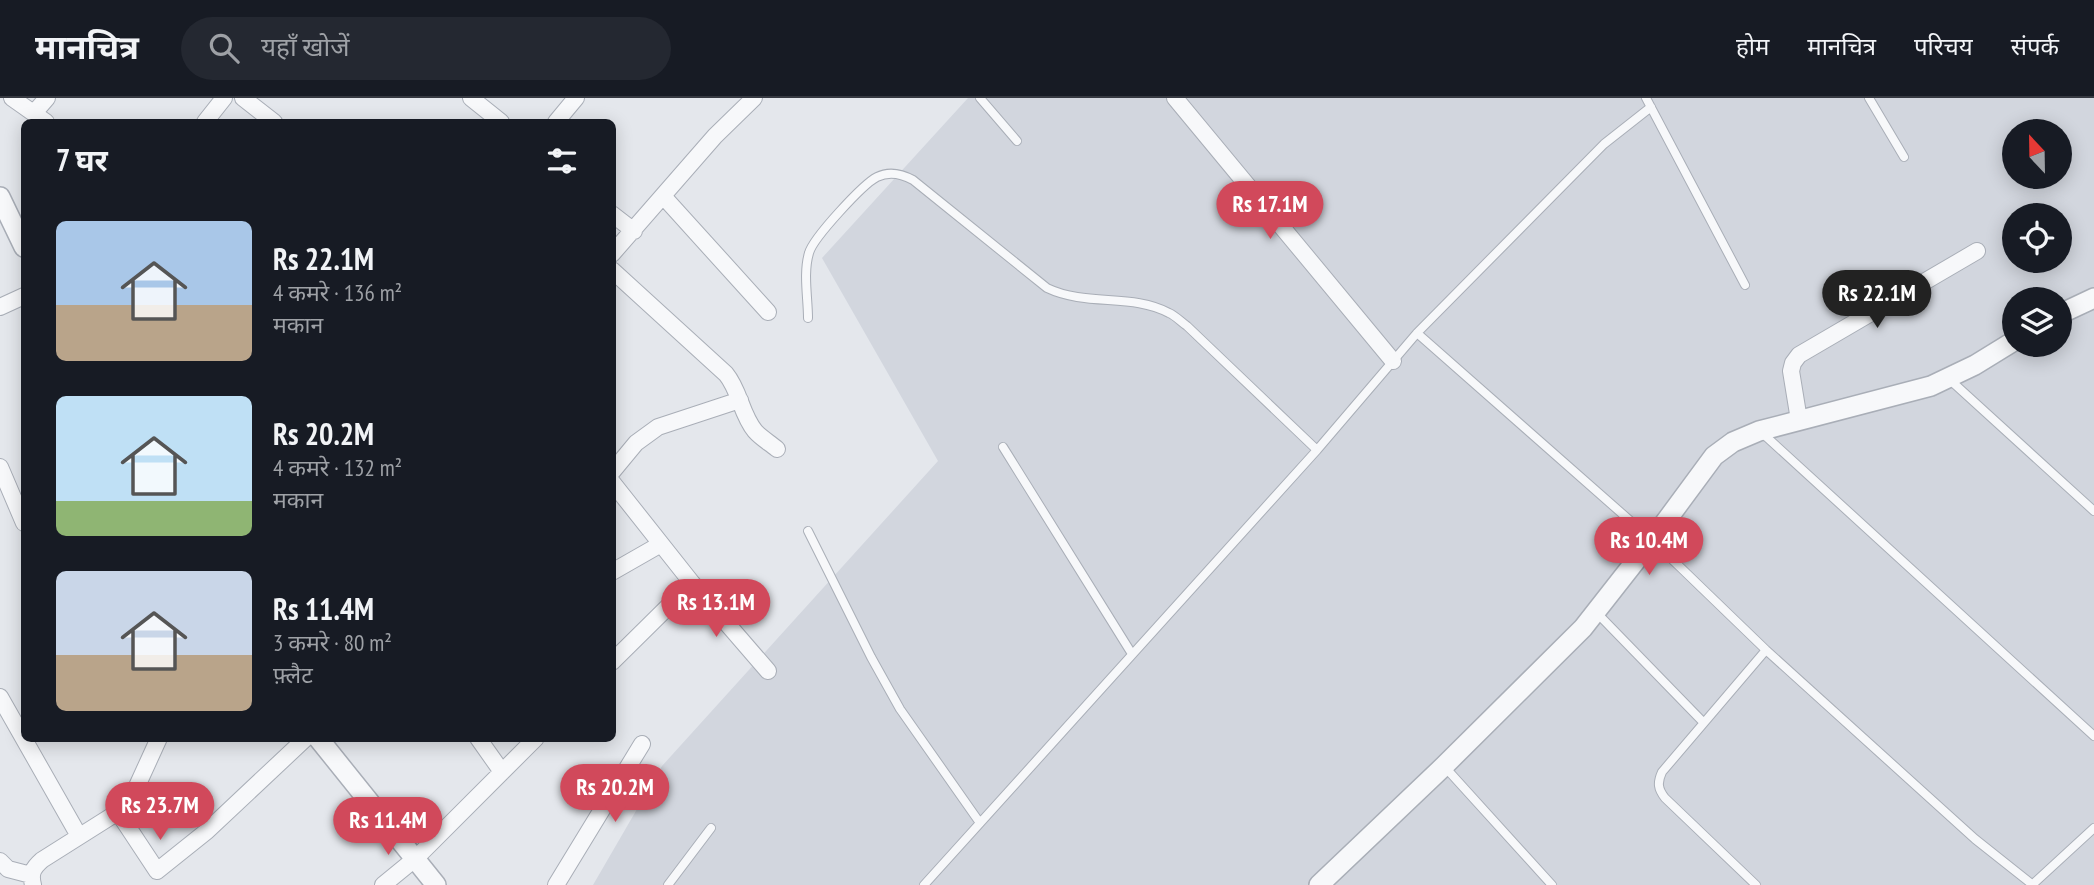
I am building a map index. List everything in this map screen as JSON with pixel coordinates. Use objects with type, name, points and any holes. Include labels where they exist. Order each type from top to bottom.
[{"type":"street","points":[[12,98],[40,118],[47,98]]},
{"type":"street","points":[[207,119],[224,98]]},
{"type":"street","points":[[243,98],[270,119]]},
{"type":"street","points":[[471,98],[497,119]]},
{"type":"street","points":[[558,119],[576,98]]},
{"type":"street","points":[[616,250],[715,136],[754,98]]},
{"type":"street","points":[[1175,98],[1393,361]]},
{"type":"street","points":[[663,196],[768,312]]},
{"type":"street","points":[[0,197],[21,241]]},
{"type":"street","points":[[616,217],[634,232]]},
{"type":"street","points":[[1800,420],[1791,381],[1793,363],[1799,355],[1977,251]]},
{"type":"street","points":[[616,274],[726,374],[732,381],[756,433],[777,449]]},
{"type":"street","points":[[0,307],[21,297]]},
{"type":"street","points":[[2072,308],[2094,298]]},
{"type":"street","points":[[1319,885],[1569,643],[1597,612],[1714,456],[1733,442],[1759,431],[1931,386],[1949,379],[2002,348]]},
{"type":"street","points":[[616,467],[636,443],[658,427],[740,400]]},
{"type":"street","points":[[0,467],[21,516]]},
{"type":"street","points":[[616,487],[692,583],[768,671]]},
{"type":"street","points":[[616,570],[661,544]]},
{"type":"street","points":[[616,658],[692,583]]},
{"type":"street","points":[[0,697],[21,734]]},
{"type":"street","points":[[26,742],[79,836]]},
{"type":"street","points":[[0,862],[8,869],[32,880],[34,868],[41,860],[118,812],[133,795],[157,742]]},
{"type":"street","points":[[157,871],[207,831],[302,742]]},
{"type":"street","points":[[321,742],[436,885]]},
{"type":"street","points":[[481,742],[502,772]]},
{"type":"street","points":[[383,885],[416,858],[532,742]]},
{"type":"street","points":[[556,885],[642,744]]},
{"type":"street","points":[[118,812],[166,885]]},
{"type":"lane","points":[[980,98],[1017,141]]},
{"type":"lane","points":[[1646,98],[1745,285]]},
{"type":"lane","points":[[1869,98],[1904,157]]},
{"type":"lane","points":[[924,885],[1317,450],[1417,333],[1604,144],[1651,107]]},
{"type":"lane","points":[[808,318],[808,257],[818,237],[876,177],[903,175],[913,180],[1047,288],[1079,299],[1147,305],[1169,313],[1187,326],[1317,450]]},
{"type":"lane","points":[[1417,333],[1652,540],[1766,650],[1975,839],[2033,885],[2094,828]]},
{"type":"lane","points":[[1949,379],[2094,511]]},
{"type":"lane","points":[[1759,431],[2094,736]]},
{"type":"lane","points":[[1003,447],[1132,654]]},
{"type":"lane","points":[[808,531],[890,691],[980,823]]},
{"type":"lane","points":[[1597,612],[1703,723]]},
{"type":"lane","points":[[1756,885],[1665,798],[1658,790],[1658,781],[1662,772],[1766,650]]},
{"type":"lane","points":[[1444,766],[1552,885]]},
{"type":"lane","points":[[668,885],[712,828]]},
{"type":"shaded area","points":[[968,98],[2094,98],[2094,885],[593,885],[662,766],[938,461],[822,258]]}]
